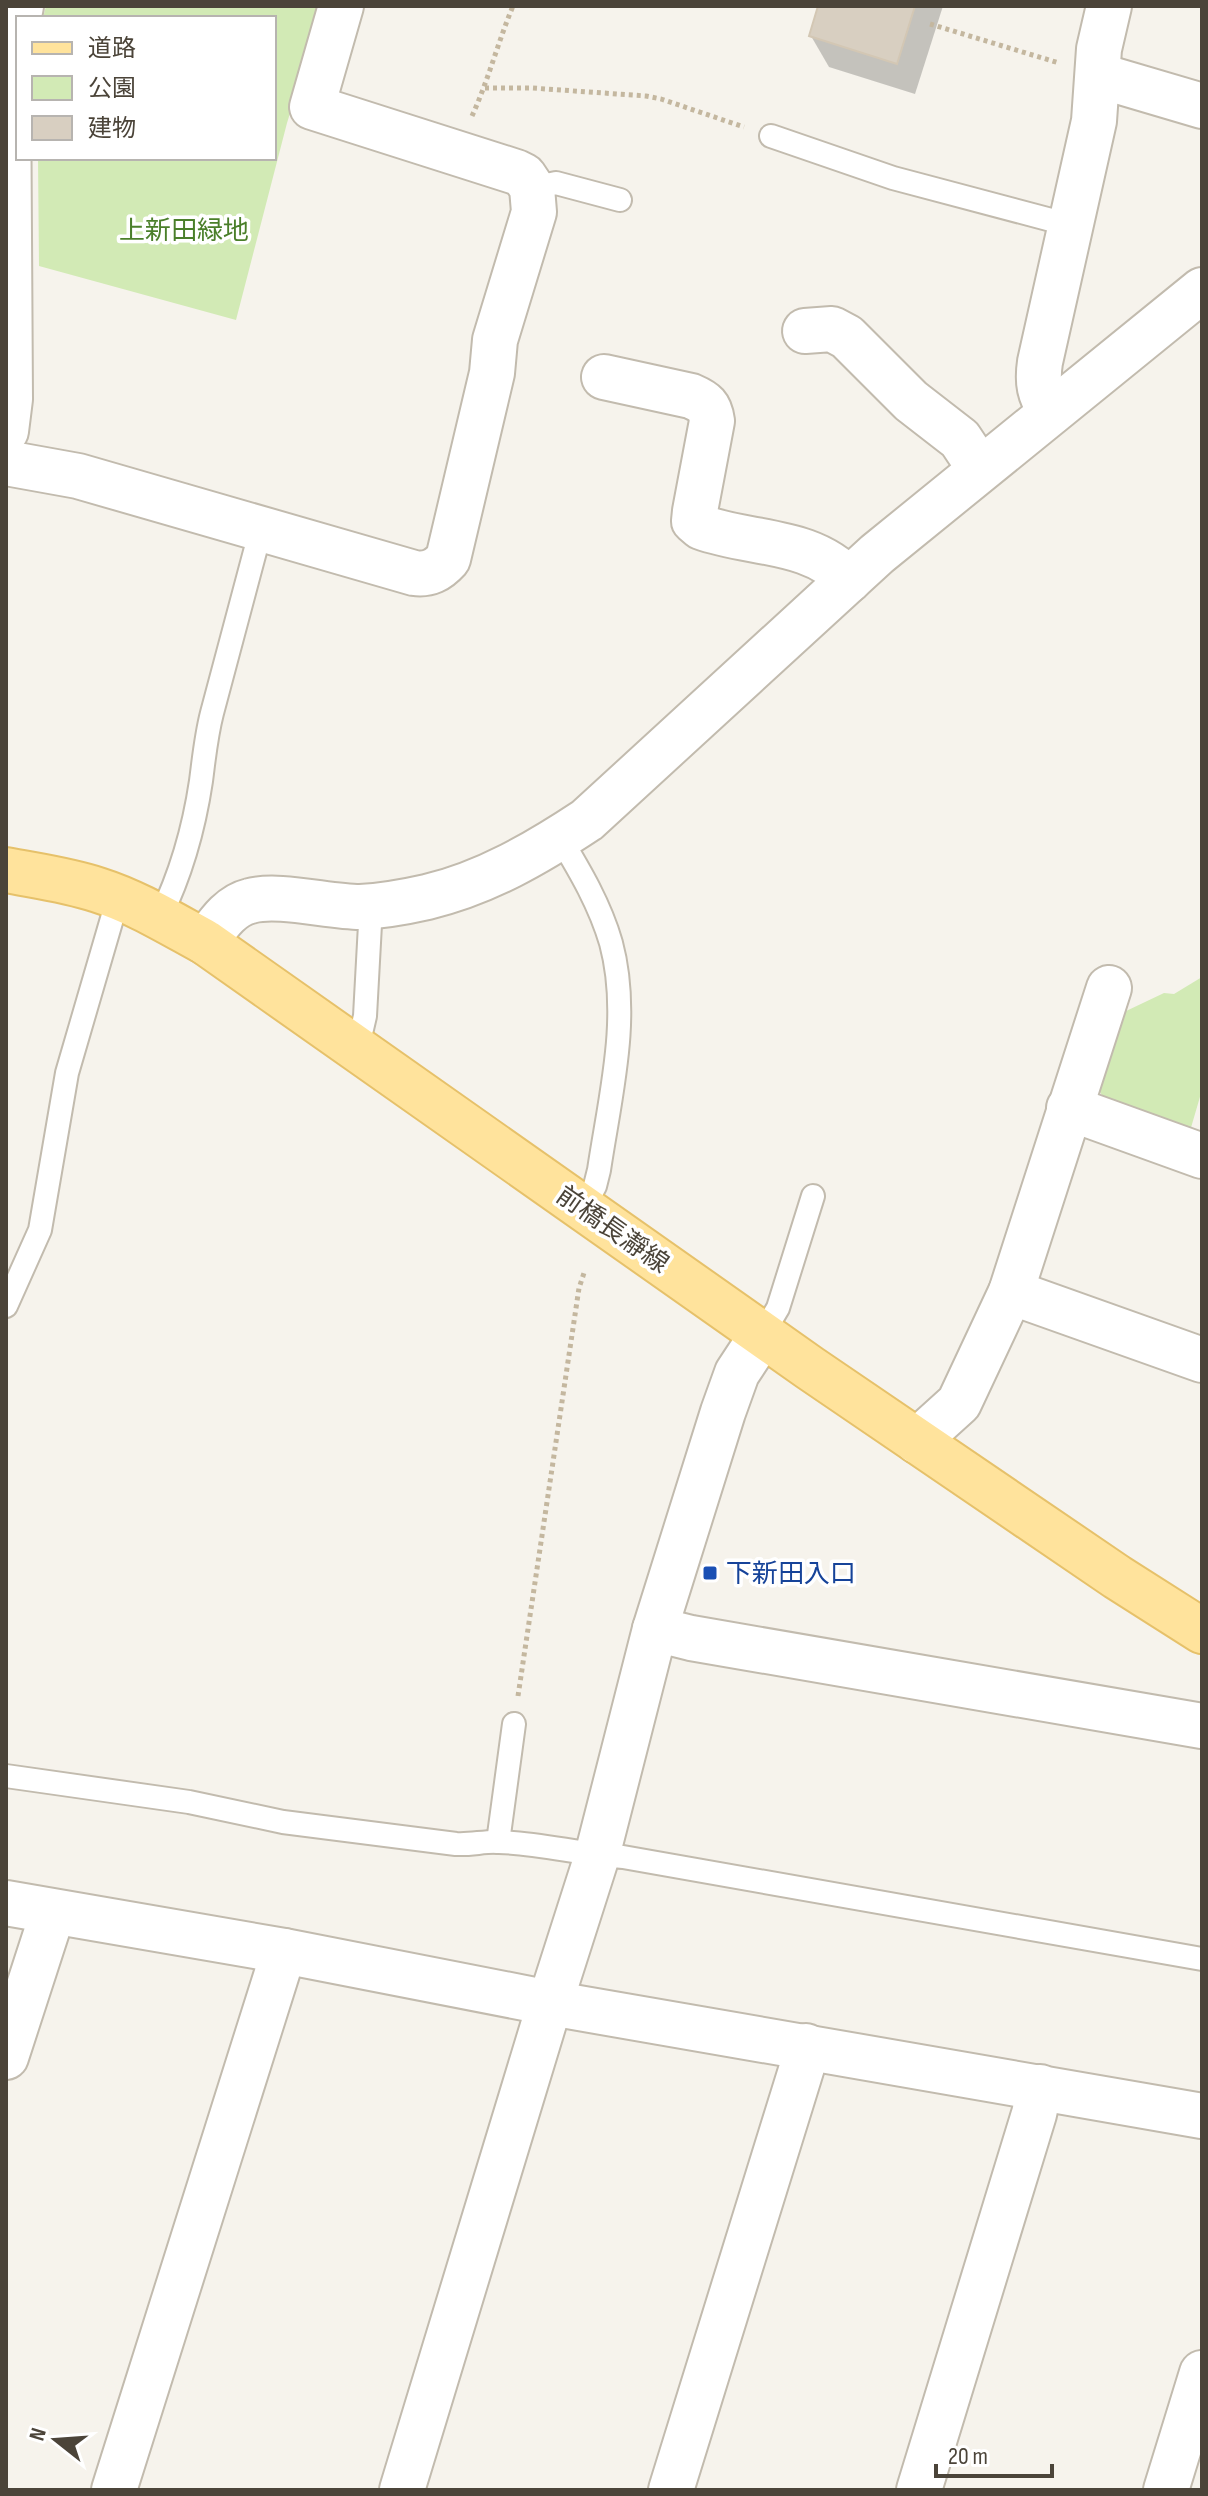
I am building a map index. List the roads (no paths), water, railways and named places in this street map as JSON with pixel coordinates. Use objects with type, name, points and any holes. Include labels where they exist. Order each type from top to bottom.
[{"type":"main road","name":"前橋長瀞線","points":[[6,870],[63,880],[118,898],[205,942],[762,1335],[1117,1577],[1202,1631]]},
{"type":"street","points":[[6,463],[78,476],[414,573],[434,571],[448,559],[492,373],[495,340],[534,212],[532,188],[524,176],[516,172],[312,107],[341,6]]},
{"type":"street","points":[[1106,78],[1099,49],[1109,6]]},
{"type":"street","points":[[1051,412],[1042,400],[1038,377],[1094,121],[1106,78],[1130,43],[1130,6]]},
{"type":"street","points":[[6,431],[10,399],[8,65],[16,29]]},
{"type":"street","points":[[1106,78],[1202,106]]},
{"type":"street","points":[[205,942],[221,920],[236,907],[250,901],[266,899],[371,906],[428,897],[512,866],[560,838],[587,820],[849,580],[980,469],[1202,290]]},
{"type":"street","points":[[805,331],[832,329],[847,337],[911,401],[960,439],[980,469]]},
{"type":"street","points":[[604,376],[691,396],[711,409],[712,421],[694,521],[701,527],[801,550],[837,567],[849,580]]},
{"type":"street","points":[[917,1441],[959,1403],[1011,1292],[1109,988]]},
{"type":"street","points":[[1069,1108],[1202,1156]]},
{"type":"street","points":[[1011,1292],[1202,1360]]},
{"type":"street","points":[[402,2490],[597,1856],[655,1629],[737,1373],[762,1335]]},
{"type":"street","points":[[655,1629],[691,1638],[1202,1726]]},
{"type":"street","points":[[6,1903],[284,1951],[550,2003],[1202,2116]]},
{"type":"street","points":[[6,2057],[53,1912]]},
{"type":"street","points":[[114,2490],[284,1951]]},
{"type":"street","points":[[671,2490],[798,2083],[806,2046]]},
{"type":"street","points":[[919,2490],[1040,2087]]},
{"type":"street","points":[[1166,2490],[1202,2373]]},
{"type":"lane","points":[[771,136],[893,178],[1070,225]]},
{"type":"lane","points":[[532,188],[556,183],[620,200]]},
{"type":"lane","points":[[160,917],[180,872],[201,781],[208,727],[261,529]]},
{"type":"lane","points":[[560,838],[587,882],[610,941],[620,1007],[599,1170],[595,1186],[583,1208]]},
{"type":"lane","points":[[6,1306],[40,1230],[67,1073],[118,898]]},
{"type":"lane","points":[[351,1044],[362,1029],[365,1016],[371,906]]},
{"type":"lane","points":[[762,1335],[778,1308],[813,1196]]},
{"type":"lane","points":[[498,1842],[514,1724]]},
{"type":"lane","points":[[6,1776],[189,1802],[283,1822],[471,1845],[498,1842],[623,1857],[1202,1959]]},
{"type":"place","name":"下新田入口","points":[[710,1573]]},
{"type":"park label","name":"上新田緑地","points":[[184,230]]}]
